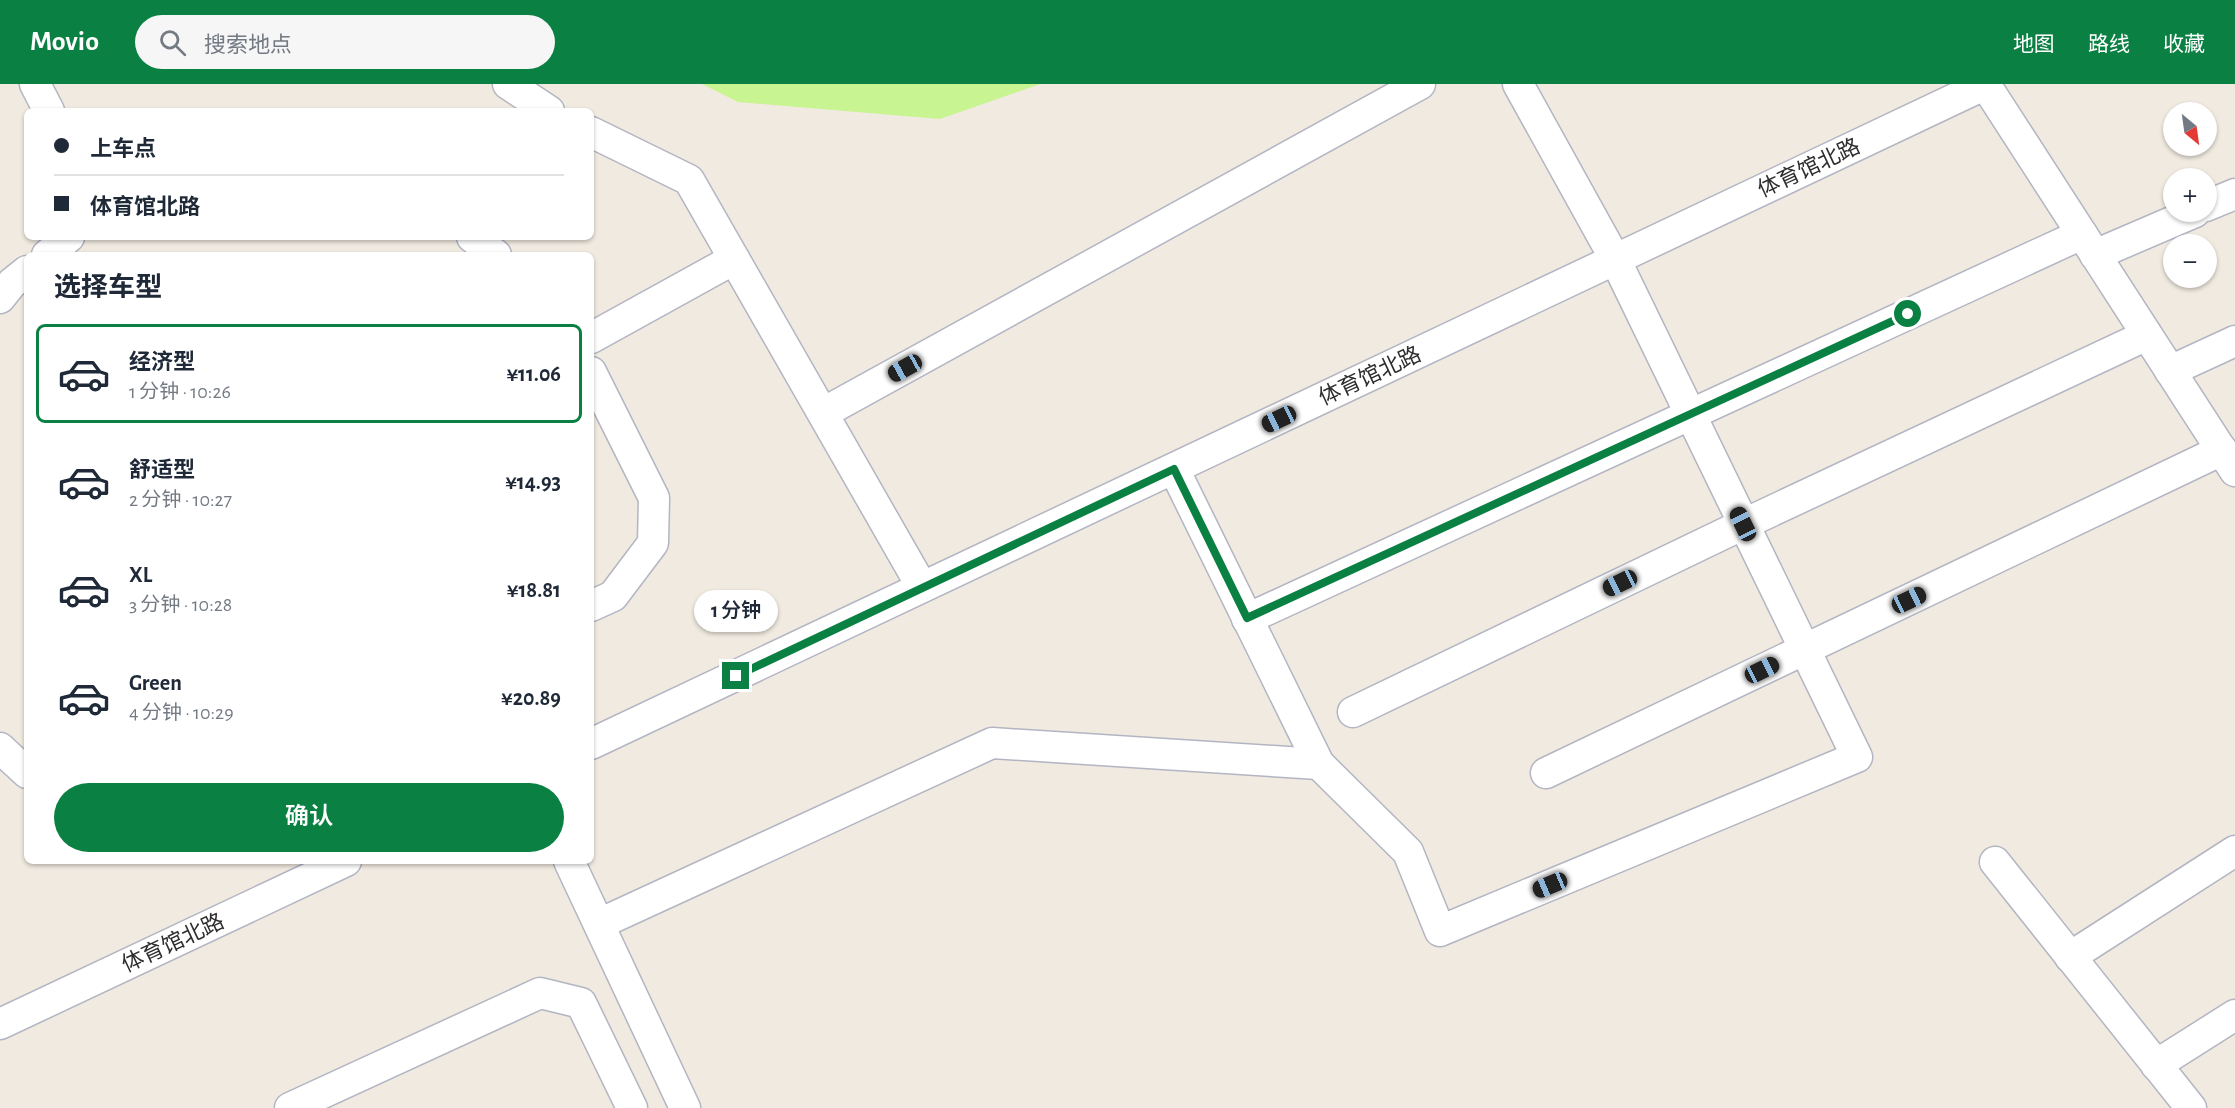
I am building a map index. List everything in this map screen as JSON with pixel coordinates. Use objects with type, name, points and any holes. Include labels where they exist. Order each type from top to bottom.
[{"type":"street","points":[[34,84],[48,108]]},
{"type":"street","points":[[508,84],[544,108]]},
{"type":"street","points":[[823,413],[1420,84]]},
{"type":"street","points":[[1174,469],[1318,764],[1408,852],[1440,931],[1857,757],[1615,260],[1518,84]]},
{"type":"street","points":[[1546,773],[1805,650],[2228,461],[1986,84]]},
{"type":"street","name":"体育馆北路","points":[[594,743],[1986,84]]},
{"type":"street","points":[[594,133],[689,180],[922,587]]},
{"type":"street","points":[[2217,201],[2235,194]]},
{"type":"street","points":[[1247,618],[1690,414],[2089,244],[2163,222]]},
{"type":"street","points":[[50,252],[65,240]]},
{"type":"street","points":[[476,240],[492,252]]},
{"type":"street","points":[[594,337],[734,259]]},
{"type":"street","points":[[0,298],[12,283],[24,273]]},
{"type":"street","points":[[1353,712],[1743,524],[2147,335]]},
{"type":"street","points":[[2170,371],[2235,341]]},
{"type":"street","points":[[594,378],[654,498],[653,543],[613,596],[594,605]]},
{"type":"street","points":[[599,924],[992,743],[1318,764]]},
{"type":"street","points":[[0,748],[24,770]]},
{"type":"street","points":[[2070,957],[2235,851]]},
{"type":"street","points":[[1995,862],[2191,1108]]},
{"type":"street","name":"体育馆北路","points":[[0,1024],[339,864]]},
{"type":"street","points":[[570,864],[685,1108]]},
{"type":"street","points":[[290,1108],[540,993],[581,1003],[632,1108]]},
{"type":"street","points":[[2156,1065],[2235,1015]]},
{"type":"green space","points":[[702,84],[1040,84],[940,119],[738,102]]},
{"type":"route","points":[[736,676],[1174,469],[1247,618],[1908,314]]}]
